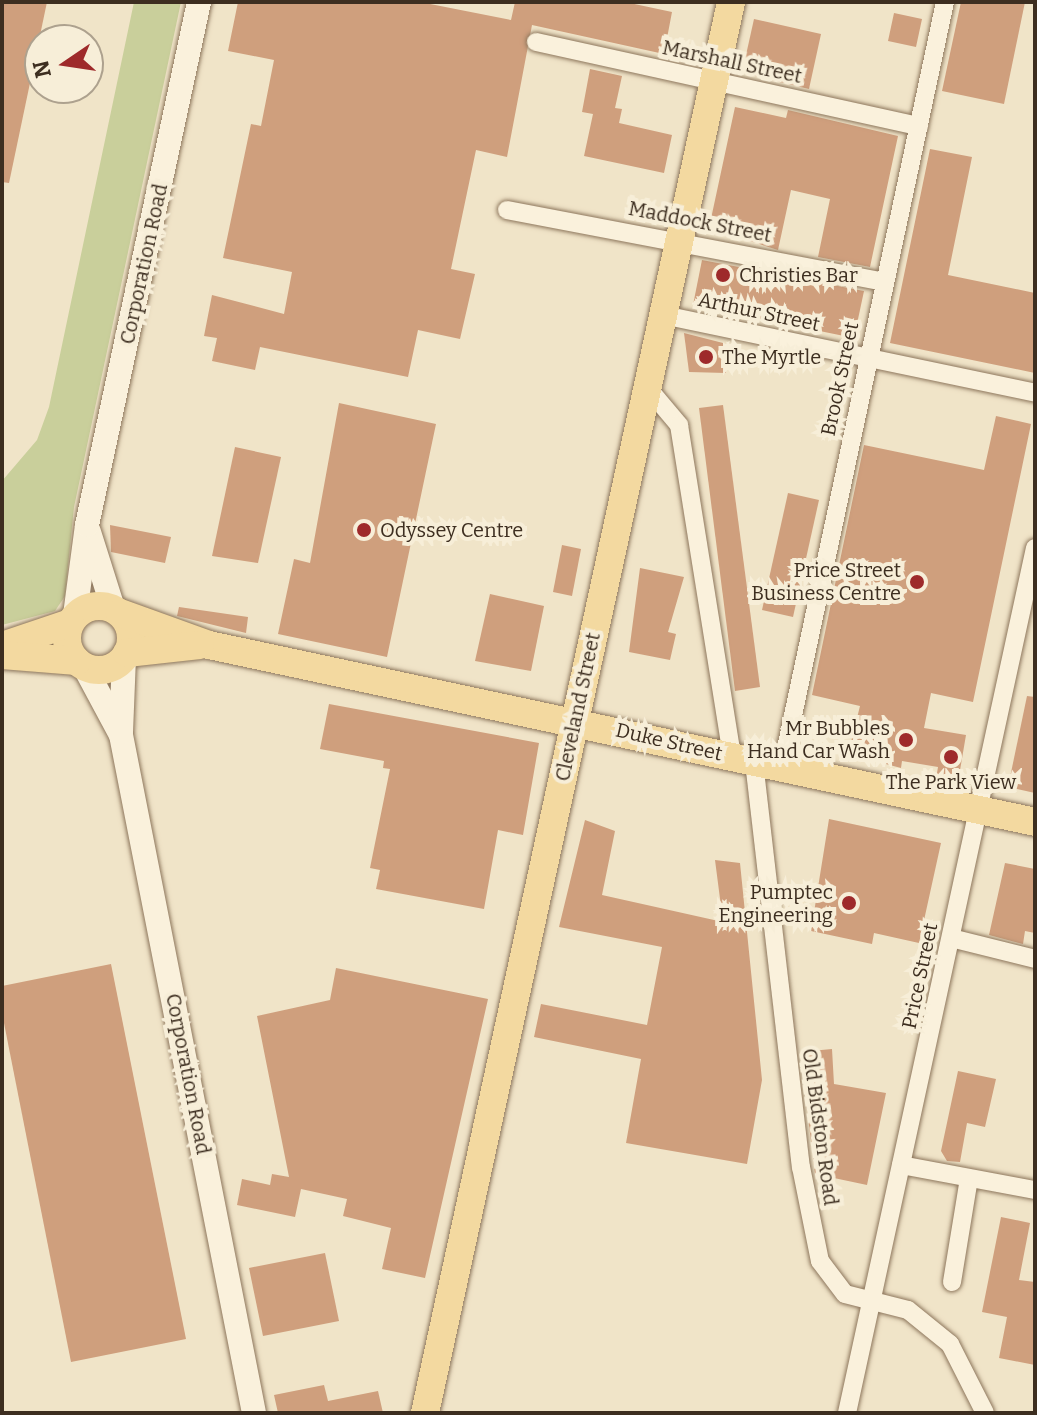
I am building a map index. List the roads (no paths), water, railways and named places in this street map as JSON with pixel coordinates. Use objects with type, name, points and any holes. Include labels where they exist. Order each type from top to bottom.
[{"type":"main road","name":"Corporation Road","points":[[73,619],[87,525],[199,2]]},
{"type":"main road","name":"Cleveland Street","points":[[425,1413],[731,2]]},
{"type":"main road","name":"Corporation Road","points":[[87,525],[116,611]]},
{"type":"main road","points":[[2,646],[73,619],[91,606],[116,611],[131,631],[126,656],[104,670],[80,664],[2,655]]},
{"type":"main road","name":"Duke Street","points":[[116,611],[209,645],[575,720],[1035,822]]},
{"type":"main road","points":[[73,619],[67,643],[80,664]]},
{"type":"main road","name":"Duke Street","points":[[126,656],[209,645]]},
{"type":"main road","name":"Corporation Road","points":[[126,656],[121,735],[254,1413]]},
{"type":"main road","name":"Corporation Road","points":[[80,664],[121,735]]},
{"type":"street","name":"Brook Street","points":[[782,767],[945,2]]},
{"type":"street","name":"Marshall Street","points":[[536,42],[919,126]]},
{"type":"street","name":"Maddock Street","points":[[507,210],[679,239],[883,282]]},
{"type":"street","name":"Arthur Street","points":[[663,315],[1035,393]]},
{"type":"street","name":"Old Bidston Road","points":[[647,387],[679,425],[743,759],[801,1167],[820,1261],[845,1294],[908,1310],[950,1344],[985,1413]]},
{"type":"street","name":"Price Street","points":[[847,1413],[867,1298],[901,1165],[978,809],[1030,599],[1035,548]]},
{"type":"street","points":[[951,938],[1035,959]]},
{"type":"street","points":[[901,1165],[1035,1190]]},
{"type":"street","points":[[952,1282],[969,1178]]},
{"type":"place","name":"Christies Bar","points":[[723,275]]},
{"type":"place","name":"The Myrtle","points":[[706,357]]},
{"type":"place","name":"Odyssey Centre","points":[[364,530]]},
{"type":"place","name":"Price Street Business Centre","points":[[917,582]]},
{"type":"place","name":"Mr Bubbles Hand Car Wash","points":[[906,740]]},
{"type":"place","name":"The Park View","points":[[951,757]]},
{"type":"place","name":"Pumptec Engineering","points":[[849,903]]}]
